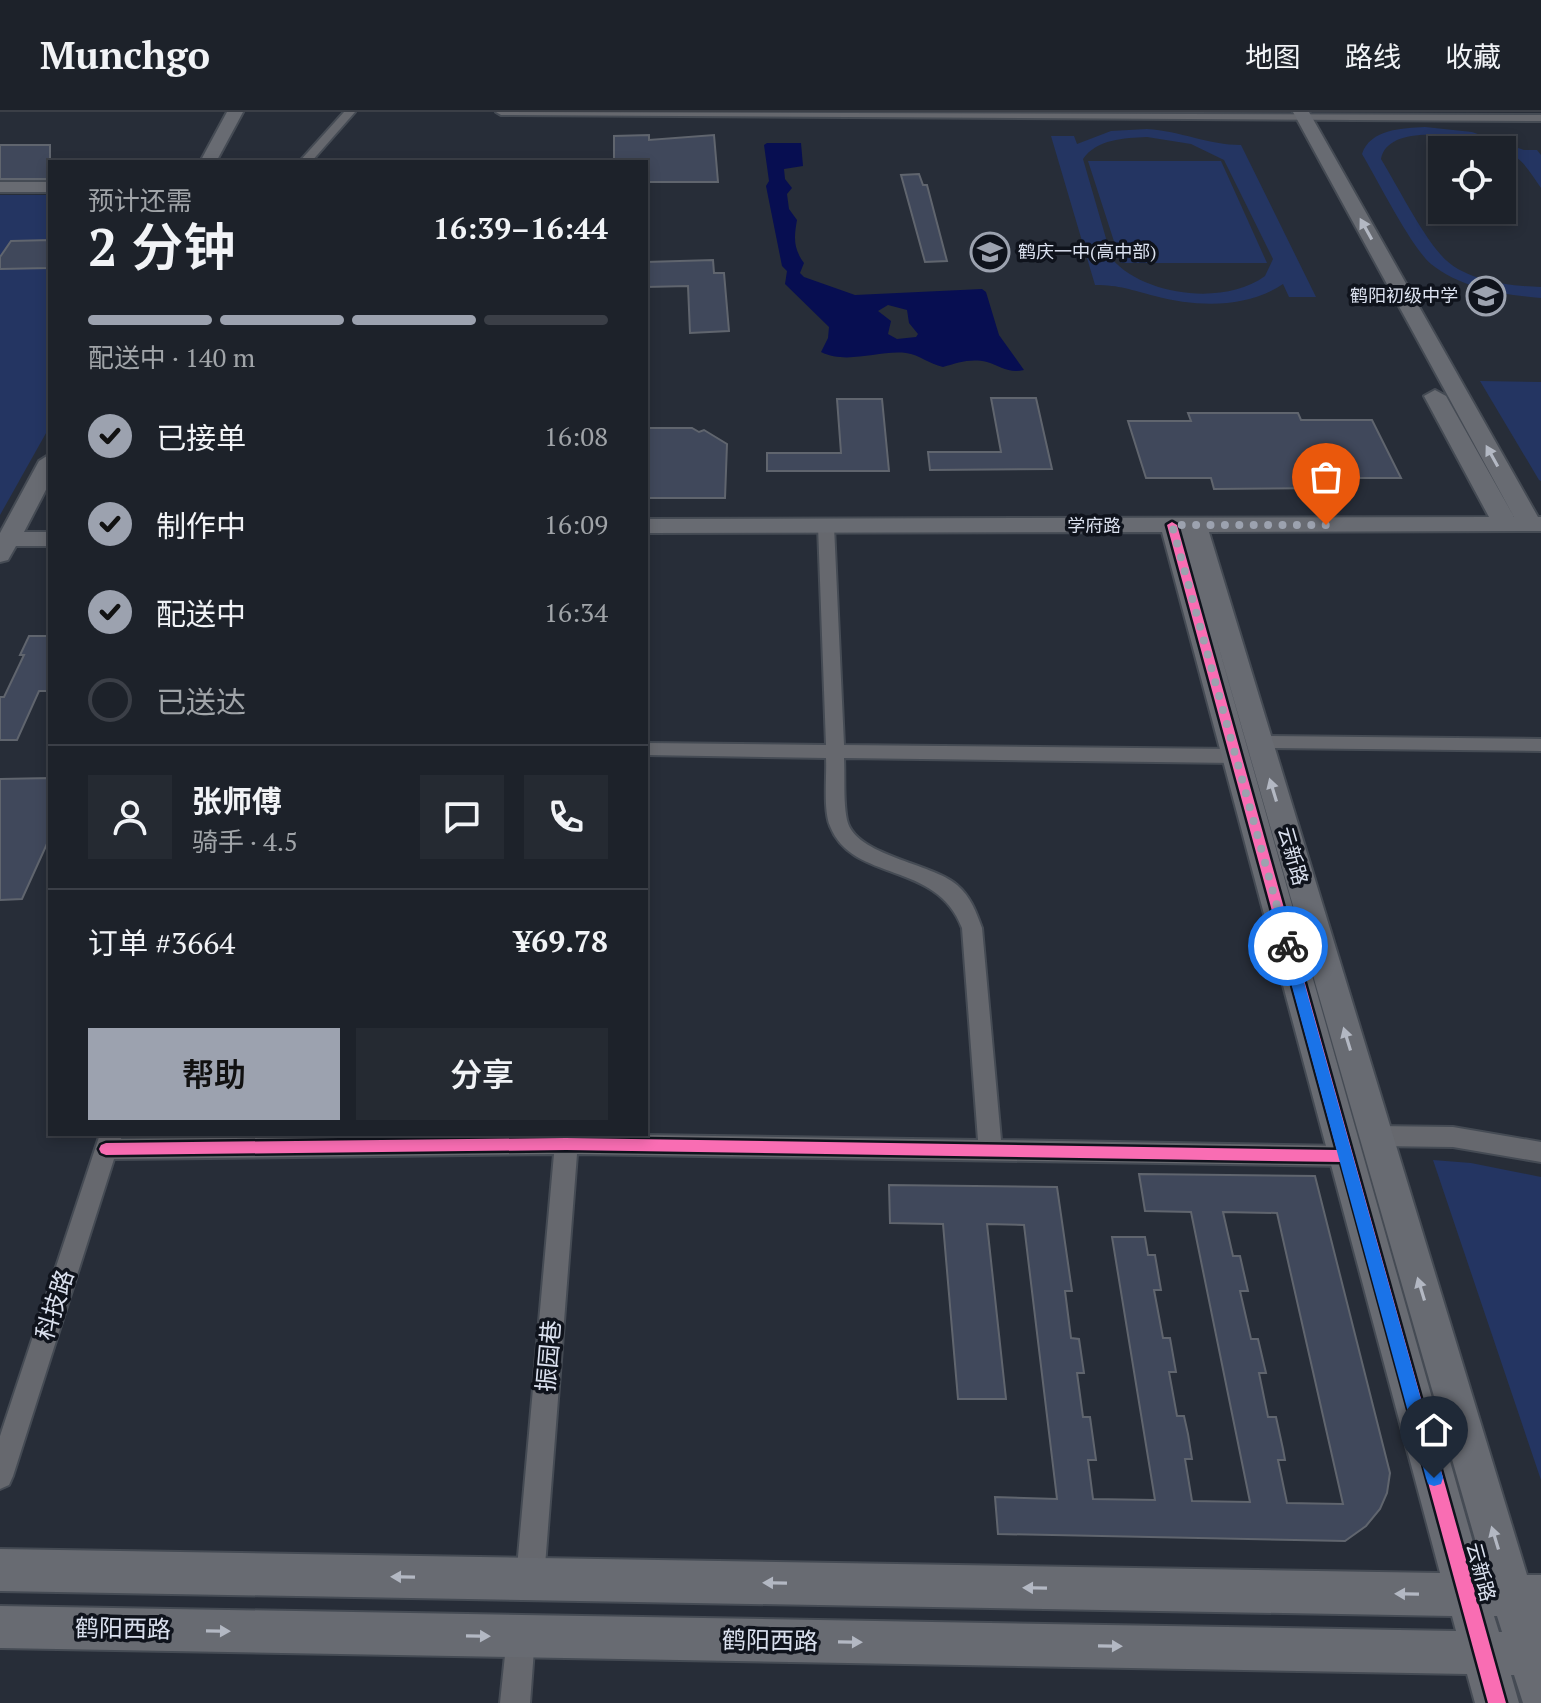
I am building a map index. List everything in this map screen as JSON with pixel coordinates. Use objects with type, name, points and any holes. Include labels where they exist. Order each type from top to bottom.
[{"type":"street","points":[[209,160],[235,112]]},
{"type":"street","points":[[307,160],[350,112]]},
{"type":"street","points":[[501,112],[1541,118]]},
{"type":"street","points":[[1293,115],[1504,524]]},
{"type":"street","points":[[1293,115],[1536,524]]},
{"type":"street","points":[[0,187],[48,187]]},
{"type":"street","points":[[4,547],[48,465]]},
{"type":"street","name":"学府路","points":[[648,526],[1536,524]]},
{"type":"street","name":"云新路","points":[[1183,525],[1247,749],[1346,1156],[1497,1703]]},
{"type":"street","points":[[826,526],[838,824],[851,845],[942,883],[959,898],[970,917],[990,1150]]},
{"type":"street","points":[[4,547],[48,539]]},
{"type":"street","points":[[648,749],[834,751],[1541,745]]},
{"type":"street","name":"云新路","points":[[1247,749],[1527,1596],[1537,1667]]},
{"type":"street","points":[[1376,1136],[1453,1137],[1541,1152]]},
{"type":"street","points":[[108,1142],[567,1139],[1346,1156]]},
{"type":"street","name":"振园巷","points":[[530,1579],[567,1139]]},
{"type":"street","name":"科技路","points":[[0,1476],[108,1142]]},
{"type":"street","points":[[0,1570],[1527,1596]]},
{"type":"street","name":"鹤阳西路","points":[[0,1627],[1483,1653],[1537,1667]]},
{"type":"street","points":[[515,1703],[521,1636]]},
{"type":"shaded area","points":[[1425,127],[1484,136],[1420,135],[1401,138],[1388,146],[1381,159],[1425,234],[1450,264],[1488,280],[1541,287],[1541,298],[1469,285],[1443,272],[1423,255],[1362,154],[1372,139],[1398,129]]},
{"type":"shaded area","points":[[1159,130],[1241,145],[1316,297],[1289,297],[1283,284],[1254,298],[1204,304],[1095,285],[1051,136],[1074,136],[1077,144],[1111,131]],"holes":[[[1147,137],[1191,144],[1224,160],[1273,259],[1265,276],[1248,285],[1207,294],[1164,289],[1126,272],[1112,259],[1083,159],[1096,147],[1120,139]]]},
{"type":"shaded area","points":[[801,143],[803,166],[784,169],[785,179],[792,188],[787,194],[789,209],[797,220],[795,242],[804,263],[800,273],[804,277],[855,295],[982,289],[986,292],[999,335],[1024,370],[1009,370],[975,361],[943,367],[906,353],[841,357],[821,352],[828,338],[829,327],[785,284],[787,271],[782,266],[766,186],[769,181],[764,145]],"holes":[[[888,305],[907,310],[909,323],[918,334],[916,337],[897,339],[888,334],[891,321],[878,311]]]},
{"type":"shaded area","points":[[1516,147],[1537,150],[1541,155],[1541,188],[1525,166],[1517,158]]},
{"type":"shaded area","points":[[1088,161],[1221,161],[1267,263],[1121,263]]},
{"type":"shaded area","points":[[0,195],[48,195],[48,430],[0,515]]},
{"type":"shaded area","points":[[1480,381],[1541,382],[1541,481],[1539,480]]},
{"type":"shaded area","points":[[1433,1160],[1471,1163],[1541,1177],[1541,1480]]},
{"type":"building","points":[[649,135],[649,140],[714,135],[718,182],[648,182],[648,160],[614,160],[614,136]]},
{"type":"building","points":[[0,145],[50,145],[48,179],[0,179]]},
{"type":"building","points":[[919,174],[923,185],[927,185],[947,261],[925,262],[901,175]]},
{"type":"building","points":[[48,240],[48,268],[0,269],[0,257],[11,241]]},
{"type":"building","points":[[713,260],[714,273],[724,273],[729,331],[690,333],[688,286],[648,287],[648,262]]},
{"type":"building","points":[[991,398],[1036,398],[1052,469],[930,470],[928,452],[1001,452]]},
{"type":"building","points":[[837,399],[882,399],[889,471],[767,471],[767,453],[841,453]]},
{"type":"building","points":[[1188,413],[1298,413],[1301,420],[1372,420],[1401,478],[1327,478],[1331,488],[1214,489],[1211,478],[1146,478],[1128,421],[1191,421]]},
{"type":"building","points":[[648,428],[704,430],[727,444],[725,498],[648,498]]},
{"type":"building","points":[[29,636],[48,636],[48,691],[39,691],[17,740],[0,740],[0,697],[4,697],[24,655],[20,655]]},
{"type":"building","points":[[48,778],[48,841],[22,899],[0,900],[0,779]]},
{"type":"building","points":[[1139,1174],[1315,1176],[1390,1473],[1387,1493],[1380,1509],[1366,1526],[1345,1541],[998,1534],[995,1497],[1057,1499],[1024,1225],[987,1224],[1006,1399],[958,1399],[943,1224],[890,1223],[889,1185],[1057,1187],[1072,1291],[1065,1291],[1071,1338],[1079,1339],[1084,1373],[1077,1373],[1083,1417],[1090,1417],[1096,1460],[1088,1460],[1093,1499],[1155,1500],[1112,1237],[1145,1237],[1148,1255],[1155,1255],[1161,1290],[1154,1290],[1163,1338],[1170,1338],[1176,1372],[1169,1372],[1177,1416],[1184,1416],[1188,1434],[1192,1459],[1185,1459],[1192,1501],[1250,1502],[1191,1212],[1145,1211]],"holes":[[[1223,1212],[1277,1213],[1343,1504],[1287,1503],[1278,1460],[1285,1460],[1276,1417],[1268,1417],[1259,1373],[1266,1373],[1258,1339],[1251,1339],[1240,1291],[1248,1291],[1240,1256],[1233,1256]]]},
{"type":"cycle path","points":[[1172,525],[1497,1703]]},
{"type":"cycle path","points":[[106,1149],[566,1144],[1346,1156]]},
{"type":"way so far","points":[[1288,946],[1172,525],[1326,525]]},
{"type":"place","name":"鹤庆一中(高中部)","points":[[990,252]]},
{"type":"place","name":"鹤阳初级中学","points":[[1486,296]]},
{"type":"route","points":[[1288,946],[1434,1478]]}]
